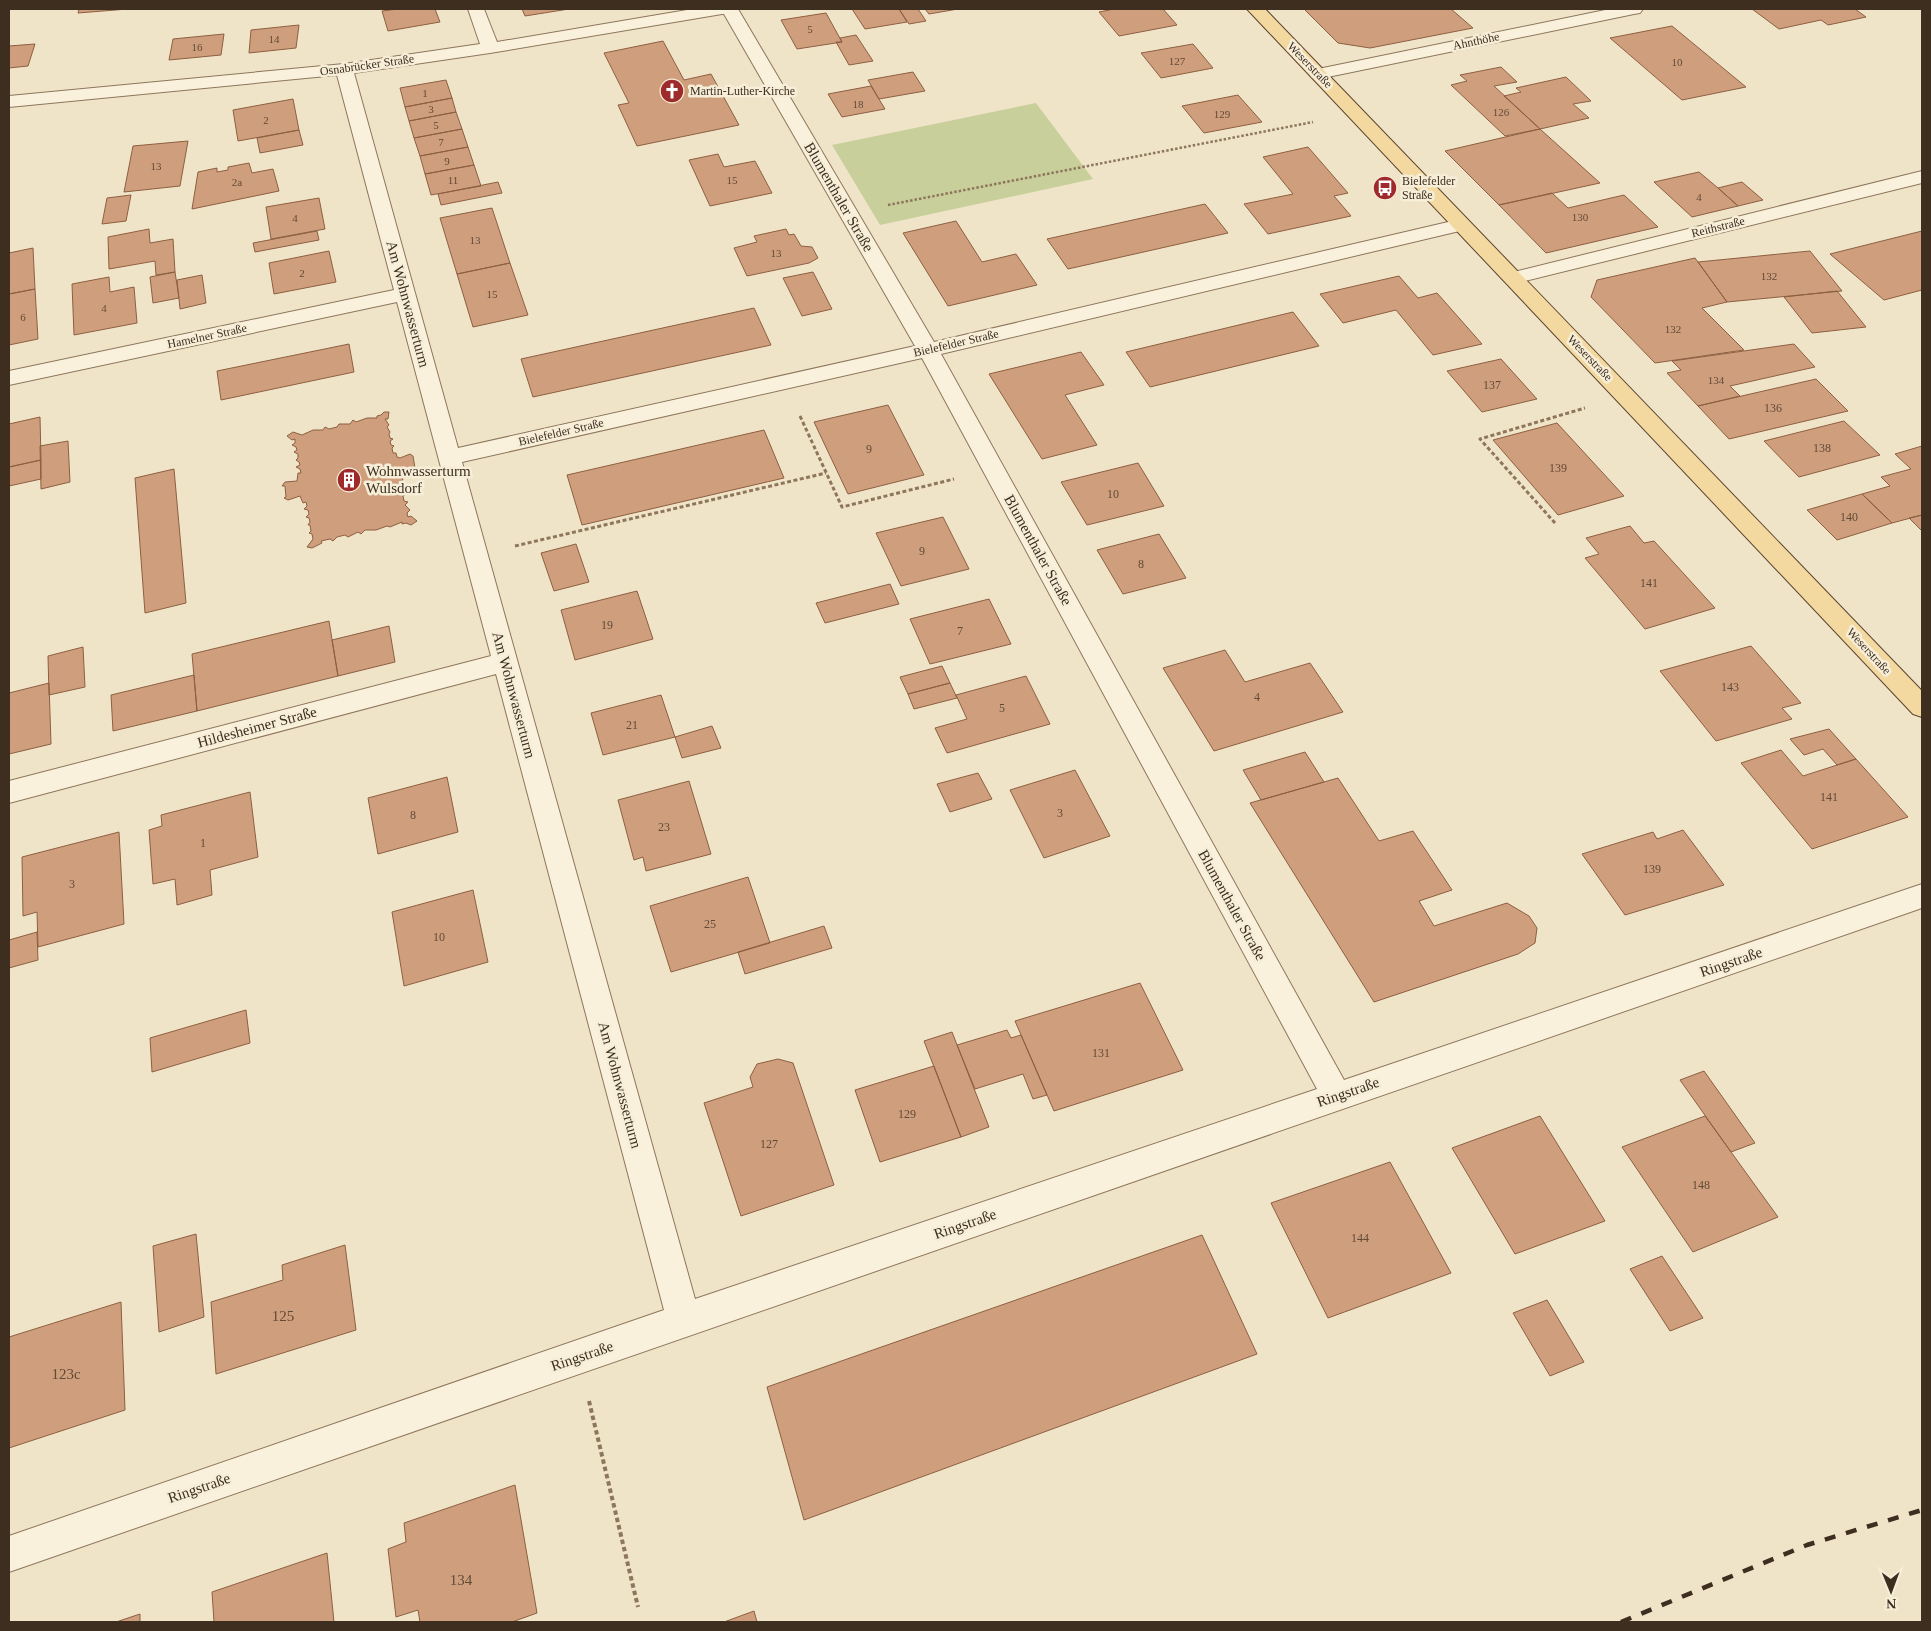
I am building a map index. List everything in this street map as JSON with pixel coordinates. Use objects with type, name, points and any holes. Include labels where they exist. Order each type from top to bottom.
[{"type":"main road","name":"Weserstraße","points":[[1256,9],[1922,708]]},
{"type":"street","points":[[476,9],[490,48]]},
{"type":"street","name":"Osnabrücker Straße","points":[[9,101],[344,69],[490,48],[722,9]]},
{"type":"street","name":"Blumenthaler Straße","points":[[730,9],[928,350],[1337,1096]]},
{"type":"street","name":"Ahnthöhe","points":[[1318,74],[1634,9]]},
{"type":"street","name":"Am Wohnwasserturm","points":[[344,69],[684,1320]]},
{"type":"street","name":"Reithstraße","points":[[1513,278],[1922,177]]},
{"type":"street","name":"Bielefelder Straße","points":[[450,457],[928,350],[1461,225]]},
{"type":"street","name":"Hamelner Straße","points":[[9,378],[405,294]]},
{"type":"street","name":"Hildesheimer Straße","points":[[9,792],[505,662]]},
{"type":"street","name":"Ringstraße","points":[[9,1554],[684,1320],[1922,896]]},
{"type":"path","points":[[848,212],[1356,114]]},
{"type":"path","points":[[784,382],[842,507],[993,469]]},
{"type":"path","points":[[1555,523],[1480,439],[1626,396]]},
{"type":"path","points":[[476,556],[826,473]]},
{"type":"path","points":[[579,1357],[638,1607]]},
{"type":"green space","points":[[1036,103],[1093,179],[880,225],[832,145]]},
{"type":"building","points":[[79,9],[128,9],[78,13]]},
{"type":"building","points":[[435,9],[440,22],[388,31],[382,11]]},
{"type":"building","points":[[522,9],[569,9],[525,16]]},
{"type":"building","points":[[852,9],[899,9],[907,22],[865,29]]},
{"type":"building","points":[[899,9],[918,9],[926,21],[909,24]]},
{"type":"building","points":[[925,9],[958,9],[929,14]]},
{"type":"building","points":[[1114,9],[1163,9],[1177,25],[1119,36],[1099,12]]},
{"type":"building","points":[[1304,9],[1451,9],[1473,28],[1370,48],[1338,43]]},
{"type":"building","points":[[1752,9],[1855,9],[1866,17],[1828,25],[1821,20],[1779,29]]},
{"type":"building","points":[[826,13],[842,42],[797,49],[781,20]]},
{"type":"building","points":[[299,25],[296,48],[249,53],[251,30]]},
{"type":"building","points":[[1672,26],[1746,87],[1682,100],[1610,38]]},
{"type":"building","points":[[224,34],[221,55],[169,60],[173,39]]},
{"type":"building","points":[[856,35],[873,61],[849,65],[836,42],[842,42],[840,38]]},
{"type":"building","name":"Martin-Luther-Kirche","points":[[663,41],[684,80],[711,74],[739,125],[637,146],[618,105],[629,103],[604,53]]},
{"type":"building","points":[[35,44],[28,66],[9,68],[9,46]]},
{"type":"building","points":[[1193,44],[1213,68],[1161,78],[1141,53]]},
{"type":"building","points":[[1501,67],[1517,82],[1494,86],[1540,129],[1505,136],[1451,85],[1467,81],[1460,75]]},
{"type":"building","points":[[913,72],[925,91],[879,99],[868,80]]},
{"type":"building","points":[[1566,77],[1591,101],[1573,104],[1589,118],[1540,129],[1504,96],[1521,92],[1516,88]]},
{"type":"building","points":[[446,80],[452,98],[405,107],[400,88]]},
{"type":"building","points":[[871,86],[885,109],[842,117],[828,94]]},
{"type":"building","points":[[1238,95],[1262,122],[1204,133],[1182,106]]},
{"type":"building","points":[[452,98],[456,112],[409,121],[405,107]]},
{"type":"building","points":[[293,99],[299,130],[238,141],[233,110]]},
{"type":"building","points":[[456,112],[462,129],[414,138],[409,121]]},
{"type":"building","points":[[462,129],[468,147],[420,156],[414,138]]},
{"type":"building","points":[[1540,129],[1600,183],[1499,205],[1445,151]]},
{"type":"building","points":[[299,130],[303,145],[260,153],[257,138]]},
{"type":"building","points":[[188,141],[180,186],[124,192],[133,146]]},
{"type":"building","points":[[468,147],[474,165],[425,174],[420,156]]},
{"type":"building","points":[[1308,147],[1348,193],[1334,196],[1351,216],[1268,234],[1244,204],[1293,194],[1263,157]]},
{"type":"building","points":[[718,154],[724,167],[755,161],[772,193],[710,206],[689,160]]},
{"type":"building","points":[[249,163],[252,173],[273,169],[279,191],[192,209],[198,172],[217,168],[217,172],[228,170],[228,167]]},
{"type":"building","points":[[474,165],[481,186],[431,195],[425,174]]},
{"type":"building","points":[[1699,172],[1738,206],[1692,217],[1654,182]]},
{"type":"building","points":[[498,182],[502,193],[441,205],[438,194]]},
{"type":"building","points":[[1742,182],[1763,200],[1738,206],[1718,188]]},
{"type":"building","points":[[1552,193],[1568,208],[1624,195],[1658,227],[1546,253],[1499,205]]},
{"type":"building","points":[[131,195],[126,221],[102,224],[107,198]]},
{"type":"building","points":[[319,198],[325,229],[271,239],[266,207]]},
{"type":"building","points":[[1205,204],[1228,233],[1068,269],[1047,239]]},
{"type":"building","points":[[492,208],[510,263],[457,274],[440,218]]},
{"type":"building","points":[[956,221],[982,262],[1016,254],[1037,285],[948,306],[903,233]]},
{"type":"building","points":[[149,229],[150,243],[173,239],[175,272],[156,275],[155,261],[109,269],[108,237]]},
{"type":"building","points":[[786,229],[789,235],[794,234],[801,246],[812,247],[818,258],[809,263],[747,276],[734,248],[757,242],[754,236]]},
{"type":"building","points":[[317,231],[319,240],[255,252],[253,243]]},
{"type":"building","points":[[1922,231],[1922,290],[1884,300],[1830,254]]},
{"type":"building","points":[[33,248],[35,289],[9,294],[9,253]]},
{"type":"building","points":[[329,251],[336,282],[274,294],[269,263]]},
{"type":"building","points":[[1810,251],[1842,291],[1727,302],[1698,262]]},
{"type":"building","points":[[1695,258],[1727,302],[1702,308],[1744,350],[1655,363],[1591,297],[1597,280]]},
{"type":"building","points":[[510,263],[528,315],[473,327],[457,274]]},
{"type":"building","points":[[175,272],[179,298],[153,303],[150,277]]},
{"type":"building","points":[[813,272],[832,309],[802,316],[783,278]]},
{"type":"building","points":[[202,275],[206,303],[180,309],[177,280]]},
{"type":"building","points":[[1399,276],[1418,298],[1437,293],[1482,344],[1433,355],[1396,310],[1343,323],[1320,294]]},
{"type":"building","points":[[109,277],[110,292],[134,287],[137,323],[74,335],[72,284]]},
{"type":"building","points":[[35,289],[38,339],[9,345],[9,294]]},
{"type":"building","points":[[1837,291],[1866,327],[1812,333],[1784,297]]},
{"type":"building","points":[[754,308],[771,345],[533,397],[521,359]]},
{"type":"building","points":[[1293,312],[1319,346],[1150,387],[1126,352]]},
{"type":"building","points":[[349,344],[354,372],[221,400],[217,371]]},
{"type":"building","points":[[1794,344],[1815,367],[1730,386],[1740,396],[1698,406],[1667,373],[1681,370],[1672,361]]},
{"type":"building","points":[[1081,352],[1104,385],[1065,395],[1097,445],[1042,459],[989,374]]},
{"type":"building","points":[[1501,359],[1537,399],[1482,412],[1447,371]]},
{"type":"building","points":[[1816,379],[1848,411],[1729,439],[1698,406]]},
{"type":"building","points":[[888,405],[924,475],[848,494],[814,422]]},
{"type":"building","name":"Wohnwasserturm Wulsdorf","points":[[384,412],[389,412],[388,419],[385,419],[389,425],[387,427],[390,432],[390,438],[393,439],[390,441],[391,445],[394,446],[392,448],[393,453],[396,453],[397,457],[400,458],[410,454],[413,456],[415,468],[417,469],[414,472],[403,473],[401,476],[403,480],[400,481],[404,487],[401,489],[406,494],[403,496],[404,501],[408,502],[405,505],[410,510],[407,513],[408,517],[411,516],[417,521],[411,525],[402,524],[402,522],[390,527],[365,530],[361,534],[358,532],[348,537],[345,535],[337,537],[333,541],[330,539],[321,541],[322,543],[312,548],[307,547],[313,539],[312,534],[309,533],[311,531],[310,525],[308,525],[310,522],[309,518],[306,517],[309,514],[308,510],[304,509],[307,506],[306,502],[303,503],[300,496],[288,500],[284,498],[286,497],[285,486],[282,486],[285,482],[297,481],[298,473],[301,473],[300,469],[296,467],[300,465],[296,460],[298,454],[294,452],[297,450],[292,445],[295,443],[295,439],[292,440],[287,436],[293,432],[302,435],[313,430],[323,430],[325,427],[329,429],[337,427],[339,424],[350,424],[353,420],[356,422],[367,418],[377,418],[377,416]]},
{"type":"building","points":[[40,417],[41,460],[9,467],[9,424]]},
{"type":"building","points":[[1844,421],[1880,455],[1799,477],[1764,441]]},
{"type":"building","points":[[1557,423],[1624,496],[1558,515],[1493,440]]},
{"type":"building","points":[[764,430],[784,478],[582,525],[567,475]]},
{"type":"building","points":[[68,441],[70,482],[41,489],[40,446]]},
{"type":"building","points":[[1922,446],[1922,515],[1892,523],[1862,494],[1890,486],[1881,477],[1911,469],[1895,454]]},
{"type":"building","points":[[41,460],[41,479],[9,486],[9,467]]},
{"type":"building","points":[[1138,463],[1164,506],[1087,525],[1061,482]]},
{"type":"building","points":[[174,469],[186,603],[145,613],[135,478]]},
{"type":"building","points":[[1862,494],[1892,523],[1837,540],[1807,510]]},
{"type":"building","points":[[1922,515],[1922,531],[1909,518]]},
{"type":"building","points":[[943,517],[969,569],[901,586],[876,533]]},
{"type":"building","points":[[1630,526],[1644,543],[1654,541],[1715,608],[1645,629],[1585,558],[1599,554],[1586,538]]},
{"type":"building","points":[[1159,534],[1186,578],[1123,594],[1097,550]]},
{"type":"building","points":[[576,544],[589,582],[554,591],[541,553]]},
{"type":"building","points":[[890,584],[899,604],[825,623],[816,603]]},
{"type":"building","points":[[637,591],[653,639],[575,660],[561,610]]},
{"type":"building","points":[[989,599],[1011,644],[930,664],[910,619]]},
{"type":"building","points":[[329,621],[338,676],[197,711],[192,654]]},
{"type":"building","points":[[389,626],[395,662],[338,676],[332,640]]},
{"type":"building","points":[[1751,646],[1801,703],[1782,708],[1792,719],[1716,741],[1660,671]]},
{"type":"building","points":[[83,647],[85,687],[49,695],[48,656]]},
{"type":"building","points":[[1225,650],[1245,682],[1310,663],[1343,712],[1214,751],[1163,668]]},
{"type":"building","points":[[942,666],[950,683],[908,694],[900,677]]},
{"type":"building","points":[[194,675],[197,711],[113,731],[111,695]]},
{"type":"building","points":[[1026,676],[1050,724],[947,753],[935,728],[967,719],[956,695]]},
{"type":"building","points":[[49,683],[51,744],[9,754],[9,693]]},
{"type":"building","points":[[950,683],[957,698],[914,709],[908,694]]},
{"type":"building","points":[[661,695],[675,737],[603,755],[591,713]]},
{"type":"building","points":[[712,726],[721,748],[682,758],[675,737]]},
{"type":"building","points":[[1829,729],[1856,759],[1837,765],[1823,749],[1804,755],[1790,739]]},
{"type":"building","points":[[1781,750],[1803,776],[1856,759],[1908,817],[1812,849],[1741,763]]},
{"type":"building","points":[[1305,752],[1324,782],[1261,800],[1243,770]]},
{"type":"building","points":[[1075,770],[1110,836],[1044,858],[1010,790]]},
{"type":"building","points":[[978,773],[992,799],[950,812],[937,784]]},
{"type":"building","points":[[447,777],[458,832],[378,854],[368,798]]},
{"type":"building","points":[[1338,778],[1379,841],[1413,831],[1452,890],[1419,901],[1434,926],[1507,903],[1529,916],[1537,928],[1535,943],[1518,954],[1374,1002],[1250,803]]},
{"type":"building","points":[[689,781],[711,854],[646,871],[643,857],[634,860],[618,800]]},
{"type":"building","points":[[250,792],[258,857],[210,870],[212,895],[177,905],[175,879],[153,884],[149,830],[162,826],[161,815]]},
{"type":"building","points":[[1683,830],[1724,885],[1625,915],[1582,854],[1653,832],[1657,839]]},
{"type":"building","points":[[119,832],[124,924],[38,947],[37,912],[23,916],[22,857]]},
{"type":"building","points":[[748,877],[770,943],[671,972],[650,906]]},
{"type":"building","points":[[473,890],[488,962],[404,986],[392,912]]},
{"type":"building","points":[[824,926],[832,948],[745,974],[738,952]]},
{"type":"building","points":[[37,932],[38,960],[9,968],[9,940]]},
{"type":"building","points":[[1140,983],[1183,1070],[1054,1111],[1015,1021]]},
{"type":"building","points":[[246,1010],[250,1043],[152,1072],[150,1038]]},
{"type":"building","points":[[1007,1030],[1011,1038],[1021,1035],[1047,1095],[1033,1099],[1023,1074],[975,1089],[957,1045]]},
{"type":"building","points":[[952,1032],[989,1127],[961,1137],[924,1041]]},
{"type":"building","points":[[778,1059],[793,1063],[834,1185],[741,1216],[704,1103],[753,1087],[750,1077],[757,1064]]},
{"type":"building","points":[[934,1066],[961,1137],[880,1162],[855,1090]]},
{"type":"building","points":[[1704,1071],[1755,1143],[1731,1152],[1680,1080]]},
{"type":"building","points":[[1540,1116],[1605,1221],[1515,1254],[1452,1148]]},
{"type":"building","points":[[1705,1116],[1778,1217],[1693,1252],[1622,1147]]},
{"type":"building","points":[[1390,1162],[1451,1273],[1328,1318],[1271,1203]]},
{"type":"building","points":[[196,1234],[204,1317],[159,1332],[153,1246]]},
{"type":"building","points":[[1202,1235],[1257,1354],[804,1520],[767,1387]]},
{"type":"building","points":[[345,1245],[356,1330],[216,1374],[211,1302],[283,1280],[282,1265]]},
{"type":"building","points":[[1662,1256],[1703,1318],[1670,1331],[1630,1269]]},
{"type":"building","points":[[1547,1300],[1584,1362],[1550,1376],[1513,1313]]},
{"type":"building","points":[[121,1302],[125,1410],[9,1448],[9,1337]]},
{"type":"building","points":[[515,1485],[537,1613],[512,1622],[420,1622],[418,1610],[396,1617],[388,1549],[406,1542],[404,1523]]},
{"type":"building","points":[[327,1553],[334,1622],[214,1622],[212,1592]]},
{"type":"building","points":[[754,1611],[757,1622],[724,1622]]},
{"type":"building","points":[[140,1614],[140,1622],[116,1622]]},
{"type":"railway","points":[[1621,1622],[1807,1545],[1922,1510]]},
{"type":"place","name":"Martin-Luther-Kirche","points":[[672,91]]},
{"type":"place","name":"Bielefelder Straße","points":[[1385,188]]},
{"type":"place","name":"Wohnwasserturm Wulsdorf","points":[[349,480]]}]
